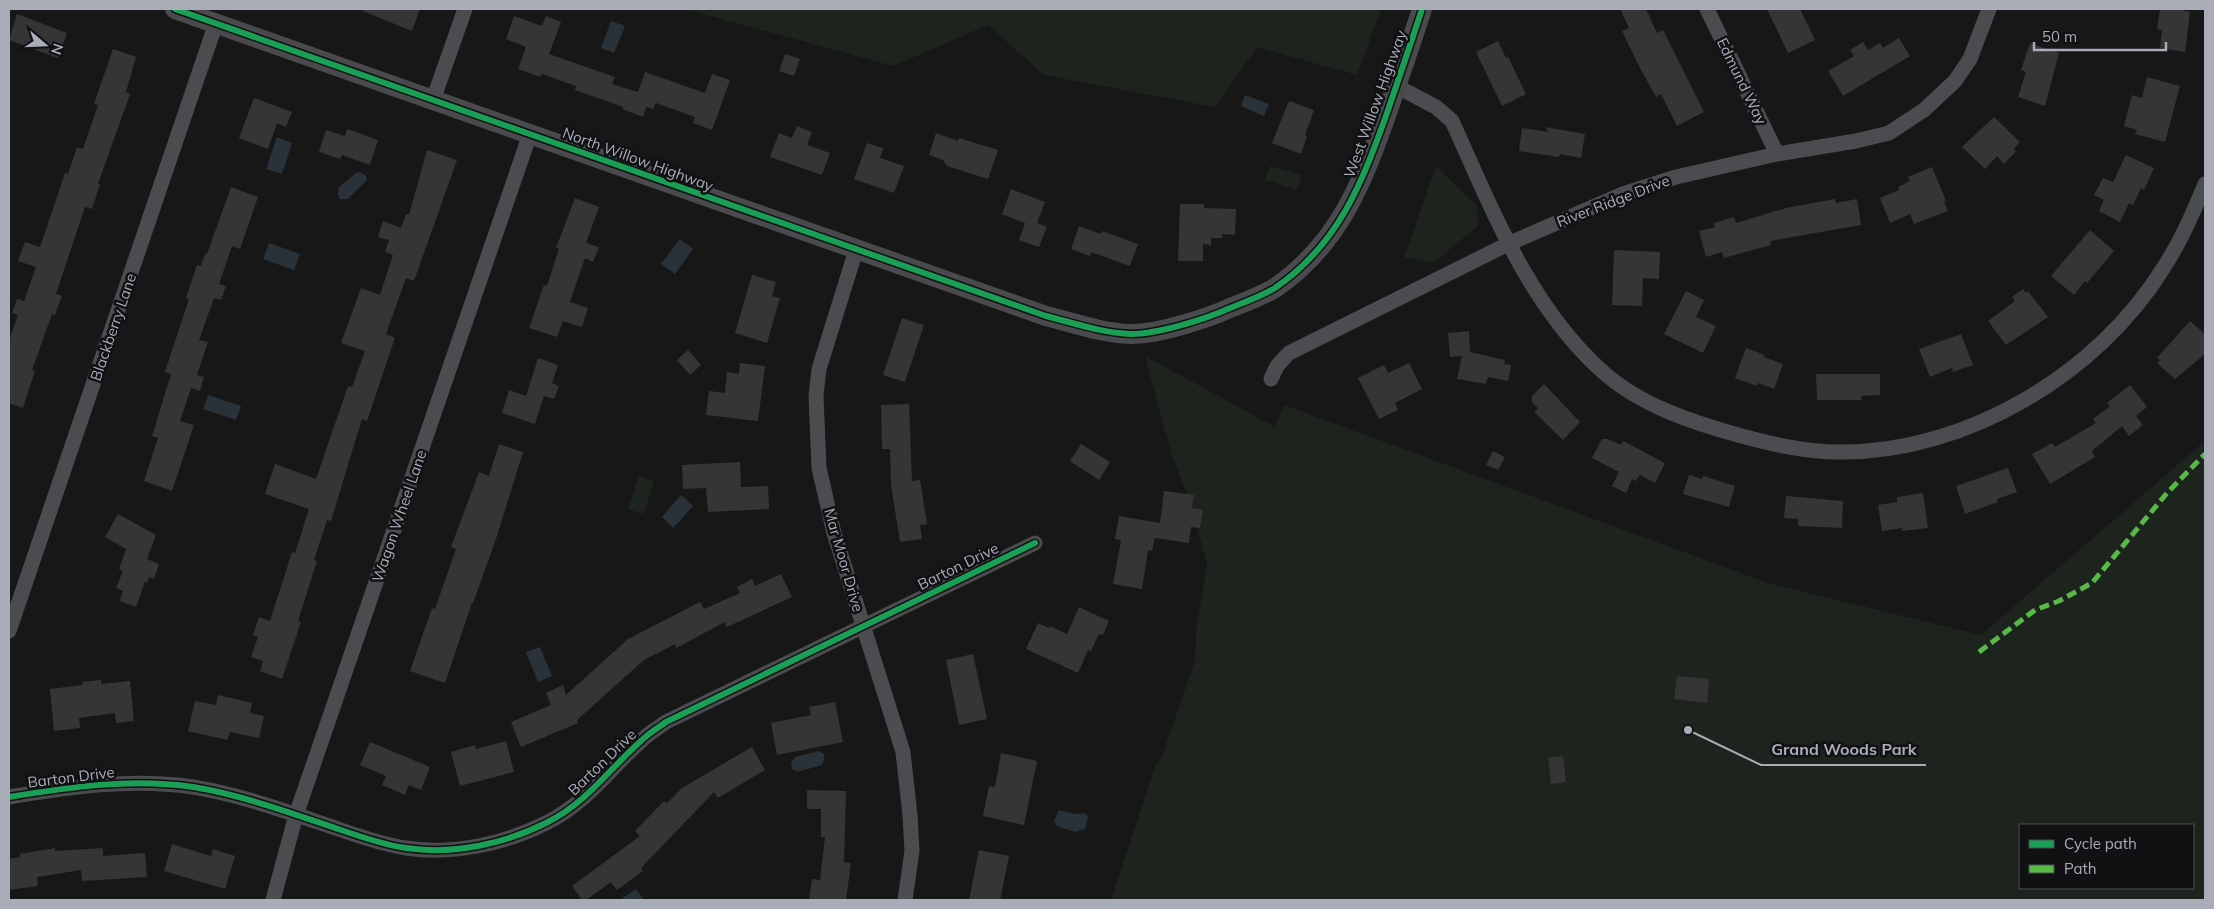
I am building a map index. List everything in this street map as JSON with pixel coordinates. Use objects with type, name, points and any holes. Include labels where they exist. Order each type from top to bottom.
[{"type":"street","name":"North Willow Highway","points":[[175,9],[856,250],[1046,316],[1095,329]]},
{"type":"street","points":[[433,100],[465,9]]},
{"type":"street","name":"West Willow Highway","points":[[1095,329],[1132,334],[1183,325],[1219,313],[1273,289],[1300,269],[1321,248],[1345,214],[1366,171],[1422,9]]},
{"type":"street","name":"Edmund Way","points":[[1707,9],[1777,154]]},
{"type":"street","name":"River Ridge Drive","points":[[1271,379],[1277,366],[1289,353],[1508,244],[1623,194],[1676,177],[1777,154],[1856,142],[1889,133],[1924,110],[1955,81],[1970,59],[1989,9]]},
{"type":"street","name":"Blackberry Lane","points":[[9,631],[216,23]]},
{"type":"street","points":[[1396,86],[1436,107],[1452,121],[1508,244],[1562,328],[1604,373],[1659,407],[1705,426],[1804,450],[1839,452],[1879,450],[1925,440],[1966,428],[2010,408],[2054,382],[2092,350],[2129,314],[2163,270],[2189,224],[2205,184]]},
{"type":"street","name":"Wagon Wheel Lane","points":[[273,900],[296,815],[530,134]]},
{"type":"street","name":"Mar Moor Drive","points":[[856,250],[819,369],[816,412],[819,468],[834,533],[903,752],[912,851],[905,900]]},
{"type":"street","name":"Barton Drive","points":[[9,797],[82,785],[163,784],[194,787],[241,798],[374,841],[407,848],[446,850],[486,844],[523,833],[546,823],[584,799],[643,739],[666,722],[1035,543]]},
{"type":"shaded area","points":[[685,9],[1381,9],[1357,75],[1257,47],[1215,107],[1044,75],[988,25],[893,66]]},
{"type":"shaded area","points":[[611,21],[625,26],[614,53],[601,48]]},
{"type":"shaded area","points":[[1245,95],[1269,104],[1264,116],[1241,106]]},
{"type":"shaded area","points":[[277,137],[292,143],[282,174],[266,169]]},
{"type":"shaded area","points":[[1270,166],[1301,175],[1297,190],[1265,180]]},
{"type":"shaded area","points":[[1436,166],[1477,206],[1478,226],[1433,263],[1404,258]]},
{"type":"shaded area","points":[[360,172],[366,176],[367,180],[348,199],[340,199],[338,195],[339,187],[356,173]]},
{"type":"shaded area","points":[[680,239],[693,249],[675,274],[661,264]]},
{"type":"shaded area","points":[[269,243],[300,254],[294,270],[263,259]]},
{"type":"shaded area","points":[[1145,356],[1275,427],[1284,405],[1768,583],[1981,635],[2205,441],[2205,900],[1111,900],[1156,764],[1161,759],[1195,661],[1196,630],[1207,565],[1190,500],[1172,456]]},
{"type":"shaded area","points":[[208,395],[241,406],[236,420],[203,409]]},
{"type":"shaded area","points":[[639,476],[654,481],[644,514],[628,509]]},
{"type":"shaded area","points":[[681,495],[693,506],[673,528],[662,517]]},
{"type":"shaded area","points":[[540,647],[552,676],[538,682],[526,652]]},
{"type":"shaded area","points":[[819,751],[824,754],[822,765],[797,772],[792,769],[791,763],[795,757]]},
{"type":"shaded area","points":[[1059,810],[1075,814],[1085,813],[1088,817],[1085,829],[1075,832],[1057,826],[1054,821]]},
{"type":"shaded area","points":[[636,889],[644,900],[620,900]]},
{"type":"building","points":[[358,9],[420,9],[412,31]]},
{"type":"building","points":[[1620,9],[1646,9],[1657,33],[1663,30],[1704,112],[1677,126],[1661,94],[1656,97],[1640,68],[1622,31],[1629,28]]},
{"type":"building","points":[[1767,9],[1800,9],[1815,40],[1788,53]]},
{"type":"building","points":[[2160,9],[2184,9],[2184,11],[2190,12],[2185,52],[2160,48],[2162,30],[2157,29]]},
{"type":"building","points":[[17,14],[67,33],[58,58],[9,40]]},
{"type":"building","points":[[514,16],[542,26],[546,16],[561,22],[549,54],[615,77],[612,84],[638,92],[645,72],[705,93],[712,74],[730,80],[712,130],[693,123],[695,117],[656,103],[653,109],[646,107],[643,117],[622,109],[623,107],[575,90],[576,86],[542,74],[540,77],[518,69],[526,47],[506,39]]},
{"type":"building","points":[[1899,38],[1910,56],[1843,96],[1828,71],[1854,56],[1850,50],[1863,42],[1868,50],[1880,43],[1883,48]]},
{"type":"building","points":[[1498,41],[1526,94],[1502,106],[1476,52]]},
{"type":"building","points":[[2030,43],[2059,53],[2045,106],[2018,97],[2026,72],[2021,70]]},
{"type":"building","points":[[113,49],[136,57],[126,92],[130,94],[98,184],[100,184],[92,209],[85,207],[56,294],[62,296],[55,315],[52,314],[32,370],[35,371],[23,408],[9,403],[9,341],[18,315],[12,313],[17,299],[24,301],[36,267],[18,261],[25,242],[40,247],[65,173],[68,174],[77,147],[83,149],[98,105],[94,104]]},
{"type":"building","points":[[785,54],[800,59],[794,76],[779,71]]},
{"type":"building","points":[[2147,77],[2180,86],[2165,142],[2135,134],[2137,130],[2124,126],[2132,95],[2142,98]]},
{"type":"building","points":[[254,98],[292,112],[286,127],[277,123],[268,149],[239,138]]},
{"type":"building","points":[[1289,101],[1314,110],[1305,135],[1307,136],[1301,154],[1272,143]]},
{"type":"building","points":[[1994,117],[2020,142],[2014,149],[2016,151],[2004,164],[1997,156],[1985,169],[1962,147]]},
{"type":"building","points":[[797,126],[812,132],[807,145],[830,153],[822,175],[770,157],[779,133],[792,138]]},
{"type":"building","points":[[1545,127],[1585,134],[1581,158],[1560,154],[1559,157],[1519,151],[1522,128],[1549,132]]},
{"type":"building","points":[[347,129],[378,140],[370,165],[342,155],[340,159],[319,152],[326,130],[345,136]]},
{"type":"building","points":[[936,133],[958,141],[959,138],[998,150],[988,179],[947,166],[943,160],[929,155]]},
{"type":"building","points":[[867,143],[883,148],[880,158],[904,166],[894,193],[854,179]]},
{"type":"building","points":[[427,150],[457,160],[414,281],[406,278],[386,334],[395,338],[367,421],[362,419],[331,521],[327,520],[314,560],[317,561],[298,621],[301,622],[282,679],[260,671],[263,661],[251,657],[258,637],[253,635],[259,617],[270,621],[292,552],[295,553],[309,509],[265,494],[275,464],[316,479],[348,386],[352,387],[365,351],[341,343],[361,288],[380,295],[393,255],[385,252],[389,240],[378,237],[383,221],[401,228],[406,214],[409,215]]},
{"type":"building","points":[[2126,155],[2154,168],[2144,190],[2141,188],[2133,205],[2129,203],[2120,222],[2099,211],[2104,200],[2094,195],[2103,178],[2113,182]]},
{"type":"building","points":[[1932,167],[1946,201],[1944,201],[1948,211],[1914,224],[1910,214],[1890,223],[1880,198],[1899,190],[1898,187],[1910,181],[1908,177]]},
{"type":"building","points":[[231,187],[258,197],[240,249],[232,246],[219,284],[226,286],[221,300],[214,298],[199,340],[208,342],[197,375],[204,377],[200,391],[191,388],[180,421],[194,425],[172,491],[144,481],[158,438],[152,436],[171,374],[165,372],[189,299],[186,298],[197,265],[201,266],[205,254],[207,254]]},
{"type":"building","points":[[1011,189],[1045,202],[1037,223],[1047,227],[1039,247],[1019,240],[1025,223],[1002,214]]},
{"type":"building","points":[[575,198],[599,207],[586,243],[599,247],[593,262],[585,258],[570,302],[588,308],[582,327],[563,321],[557,337],[529,328],[544,285],[547,286],[559,249],[556,248]]},
{"type":"building","points":[[1835,199],[1836,203],[1857,199],[1861,225],[1770,241],[1771,245],[1724,258],[1722,252],[1706,257],[1699,231],[1715,227],[1714,223],[1734,217],[1736,223],[1786,208]]},
{"type":"building","points":[[1180,204],[1204,204],[1204,208],[1236,209],[1235,235],[1222,234],[1222,238],[1211,238],[1211,245],[1203,244],[1203,261],[1178,261]]},
{"type":"building","points":[[1079,226],[1101,234],[1102,231],[1138,244],[1130,266],[1091,252],[1090,256],[1071,249]]},
{"type":"building","points":[[2090,230],[2114,251],[2087,283],[2085,281],[2074,295],[2051,276]]},
{"type":"building","points":[[1614,250],[1660,252],[1659,279],[1643,278],[1642,306],[1612,305]]},
{"type":"building","points":[[752,275],[776,282],[772,296],[780,298],[767,343],[735,333]]},
{"type":"building","points":[[2023,289],[2026,293],[2028,291],[2048,317],[2006,345],[1988,321],[2015,301],[2012,297]]},
{"type":"building","points":[[1686,291],[1704,300],[1696,317],[1716,326],[1703,353],[1664,334]]},
{"type":"building","points":[[902,318],[924,325],[905,382],[883,375]]},
{"type":"building","points":[[2190,321],[2205,334],[2205,354],[2175,379],[2157,363],[2160,360],[2157,358]]},
{"type":"building","points":[[1469,331],[1470,352],[1505,360],[1504,364],[1511,365],[1508,381],[1488,377],[1486,384],[1457,379],[1462,356],[1450,357],[1448,333]]},
{"type":"building","points":[[1961,334],[1973,365],[1953,372],[1952,368],[1930,377],[1919,349]]},
{"type":"building","points":[[1746,348],[1783,364],[1774,389],[1758,383],[1757,386],[1735,378]]},
{"type":"building","points":[[688,350],[701,365],[690,375],[677,360]]},
{"type":"building","points":[[538,358],[558,365],[552,383],[559,386],[554,399],[544,396],[535,424],[502,413],[509,390],[526,396]]},
{"type":"building","points":[[740,363],[765,366],[758,421],[706,415],[709,391],[725,393],[727,372],[739,374]]},
{"type":"building","points":[[1409,363],[1422,389],[1395,403],[1398,410],[1379,419],[1358,378],[1384,365],[1388,373]]},
{"type":"building","points":[[1816,374],[1880,374],[1880,395],[1861,396],[1862,400],[1817,400]]},
{"type":"building","points":[[1544,384],[1580,422],[1563,440],[1534,412],[1538,408],[1532,402],[1532,396]]},
{"type":"building","points":[[2130,385],[2147,407],[2136,416],[2143,425],[2129,436],[2122,426],[2092,451],[2095,457],[2050,484],[2032,454],[2052,443],[2055,447],[2096,423],[2093,419],[2110,406],[2107,403]]},
{"type":"building","points":[[909,404],[912,481],[920,480],[927,524],[920,525],[922,539],[900,542],[891,484],[890,449],[882,449],[881,405]]},
{"type":"building","points":[[1602,439],[1608,439],[1621,445],[1623,441],[1665,463],[1655,483],[1640,475],[1636,481],[1632,479],[1626,493],[1612,486],[1619,472],[1592,458]]},
{"type":"building","points":[[499,444],[523,452],[496,539],[445,683],[410,671],[432,608],[435,609],[456,549],[451,547],[479,472],[489,476]]},
{"type":"building","points":[[1081,444],[1110,462],[1099,480],[1070,461]]},
{"type":"building","points":[[1493,451],[1505,457],[1498,470],[1486,465]]},
{"type":"building","points":[[740,462],[741,487],[768,486],[769,509],[708,512],[706,488],[683,489],[682,465]]},
{"type":"building","points":[[2008,468],[2017,492],[1997,499],[1998,502],[1965,514],[1956,486]]},
{"type":"building","points":[[1689,475],[1702,479],[1703,476],[1735,486],[1729,507],[1683,494]]},
{"type":"building","points":[[1164,491],[1194,495],[1192,508],[1203,510],[1200,528],[1191,527],[1189,543],[1155,538],[1152,551],[1148,550],[1142,589],[1113,584],[1121,540],[1115,539],[1119,516],[1160,523]]},
{"type":"building","points":[[1923,493],[1928,528],[1902,531],[1902,528],[1882,531],[1878,505],[1897,502],[1897,497]]},
{"type":"building","points":[[1786,496],[1843,501],[1842,528],[1798,526],[1798,519],[1784,518]]},
{"type":"building","points":[[118,514],[156,535],[147,559],[159,564],[154,579],[149,577],[147,583],[145,582],[136,607],[120,601],[123,591],[116,588],[123,571],[119,569],[126,549],[105,537]]},
{"type":"building","points":[[781,574],[792,597],[727,627],[725,622],[676,648],[675,644],[644,660],[577,720],[578,723],[521,747],[511,722],[551,705],[546,693],[563,685],[566,695],[628,639],[700,602],[704,609],[740,593],[737,587],[752,579],[755,586]]},
{"type":"building","points":[[1079,607],[1109,621],[1103,635],[1099,634],[1091,651],[1088,650],[1078,673],[1026,649],[1038,623],[1067,634]]},
{"type":"building","points":[[973,654],[987,719],[959,725],[946,660]]},
{"type":"building","points":[[1677,676],[1709,679],[1707,703],[1674,699]]},
{"type":"building","points":[[101,680],[101,684],[130,681],[134,721],[116,723],[115,713],[79,718],[80,728],[54,731],[50,689],[83,685],[82,682]]},
{"type":"building","points":[[218,695],[252,703],[250,713],[264,716],[259,738],[230,732],[227,740],[188,731],[195,701],[216,705]]},
{"type":"building","points":[[835,702],[843,742],[777,755],[771,723],[811,715],[809,707]]},
{"type":"building","points":[[506,741],[514,772],[460,786],[451,752],[475,745],[476,749]]},
{"type":"building","points":[[370,742],[430,767],[421,790],[409,785],[405,795],[382,785],[386,776],[360,765]]},
{"type":"building","points":[[752,747],[765,770],[718,798],[714,792],[641,868],[643,871],[617,890],[611,882],[586,900],[582,900],[572,886],[640,836],[635,831],[664,801],[667,803],[682,788]]},
{"type":"building","points":[[1001,753],[1037,761],[1024,825],[983,816],[989,786],[995,787]]},
{"type":"building","points":[[1563,756],[1566,782],[1551,784],[1548,758]]},
{"type":"building","points":[[807,790],[846,791],[844,862],[851,863],[846,900],[809,900],[812,879],[820,880],[825,837],[821,837],[821,809],[807,809]]},
{"type":"building","points":[[172,844],[211,856],[213,849],[235,856],[225,889],[164,871]]},
{"type":"building","points":[[55,848],[55,851],[103,848],[103,856],[145,853],[147,877],[82,881],[81,870],[37,877],[38,886],[9,890],[9,859],[20,857],[20,854]]},
{"type":"building","points":[[979,850],[1009,856],[1000,900],[969,900]]},
{"type":"marked path","points":[[1979,652],[2035,610],[2059,601],[2092,583],[2167,493],[2205,454]]},
{"type":"cycle path","points":[[175,9],[1046,316],[1099,330],[1131,334],[1182,325],[1208,317],[1259,296],[1275,288],[1297,271],[1316,252],[1346,210],[1368,164],[1422,9]]},
{"type":"cycle path","points":[[9,797],[100,785],[170,784],[212,790],[249,800],[398,847],[442,850],[460,849],[496,842],[546,823],[574,806],[645,737],[666,722],[1035,543]]},
{"type":"place","name":"Grand Woods Park","points":[[1688,730]]}]
